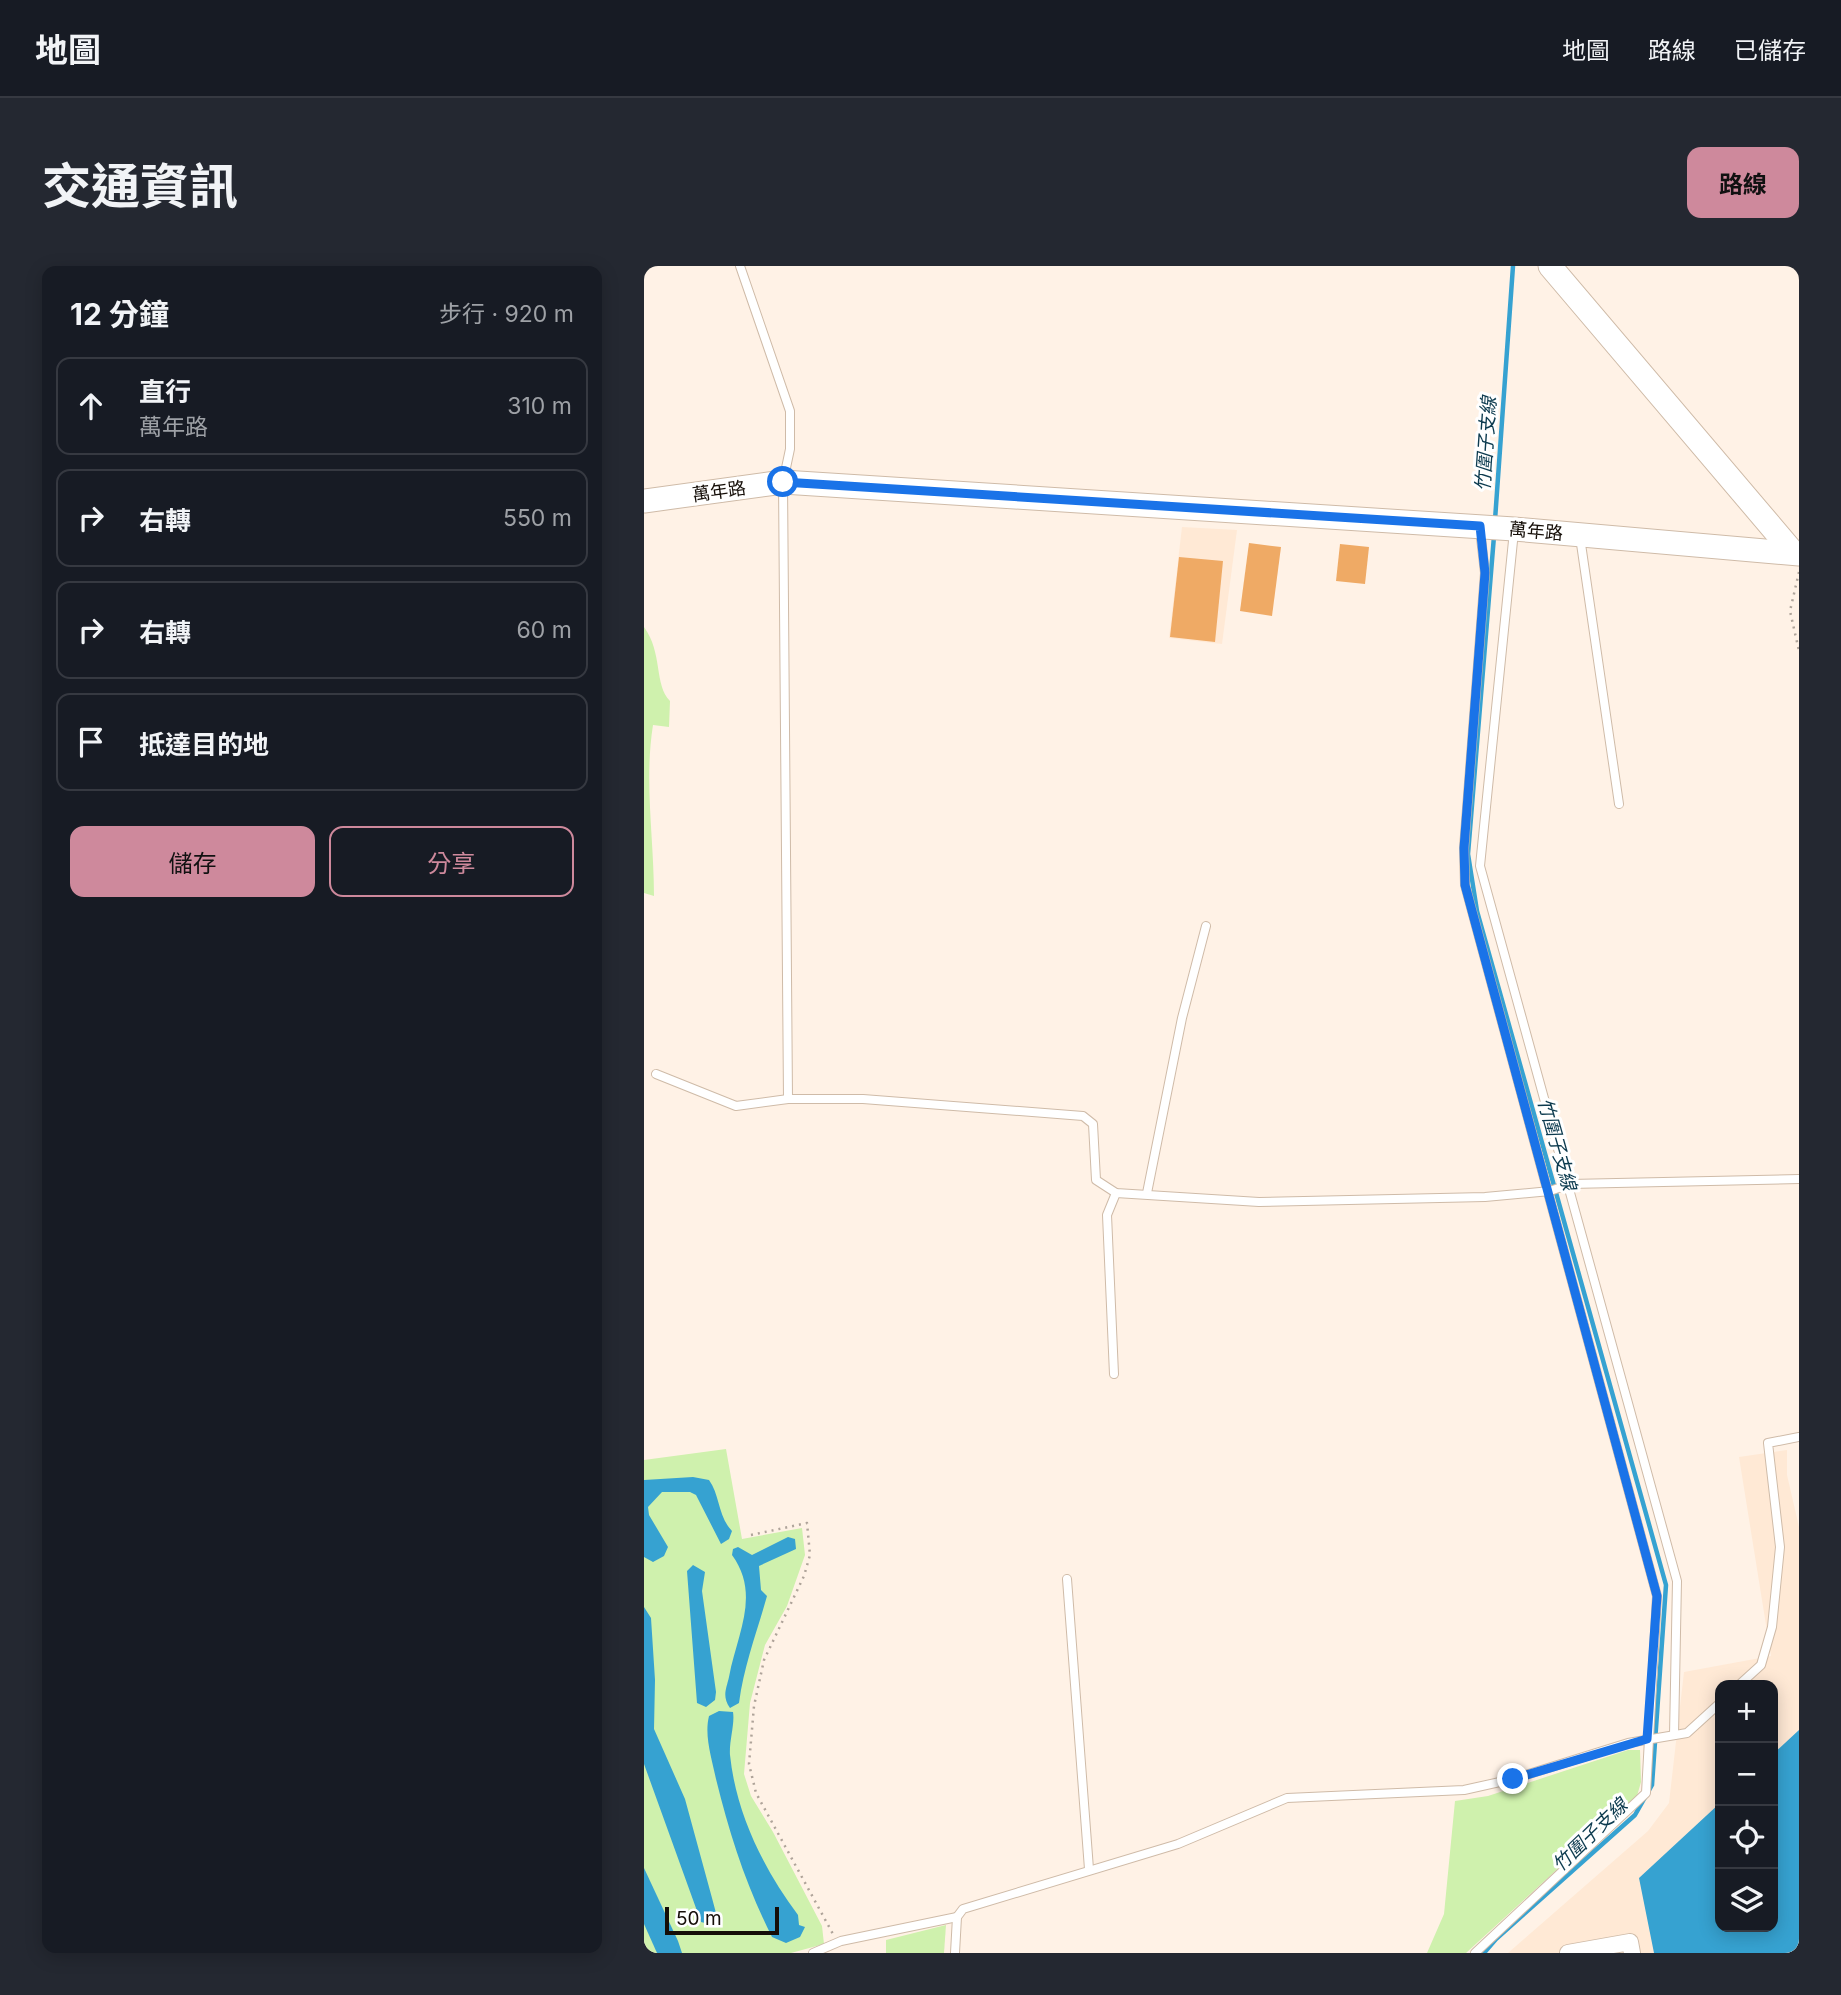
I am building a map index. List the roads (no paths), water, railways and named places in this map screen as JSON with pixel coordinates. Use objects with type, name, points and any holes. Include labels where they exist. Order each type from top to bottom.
[{"type":"street","points":[[1550,266],[1797,558]]},
{"type":"street","name":"萬年路","points":[[644,501],[783,482],[1514,528],[1797,558]]},
{"type":"street","points":[[1568,1953],[1630,1942],[1632,1953]]},
{"type":"lane","points":[[740,266],[789,411],[790,449],[783,482],[788,1099]]},
{"type":"lane","points":[[1475,1953],[1646,1793],[1657,1596],[1550,1191],[1465,885],[1464,848],[1485,573],[1480,526]]},
{"type":"lane","points":[[1514,528],[1480,866],[1570,1184],[1677,1581],[1674,1735]]},
{"type":"lane","points":[[1580,534],[1619,804]]},
{"type":"lane","points":[[1147,1193],[1182,1018],[1206,926]]},
{"type":"lane","points":[[656,1074],[736,1106],[788,1099],[863,1099],[1083,1116],[1093,1124],[1096,1180],[1116,1193],[1259,1202],[1485,1196],[1550,1191],[1570,1184],[1799,1179]]},
{"type":"lane","points":[[1114,1374],[1107,1215],[1116,1193]]},
{"type":"lane","points":[[1744,1680],[1761,1665],[1772,1627],[1780,1547],[1768,1443],[1799,1437]]},
{"type":"lane","points":[[1067,1579],[1089,1869]]},
{"type":"lane","points":[[955,1953],[957,1917],[963,1909],[1178,1844],[1287,1798],[1464,1790],[1513,1779],[1647,1739],[1687,1733],[1715,1708]]},
{"type":"lane","points":[[813,1953],[838,1943],[957,1917]]},
{"type":"water","points":[[693,1477],[709,1480],[713,1486],[724,1519],[732,1531],[729,1539],[721,1544],[696,1495],[690,1492],[662,1492],[648,1507],[649,1515],[668,1547],[664,1556],[653,1562],[644,1557],[644,1480]]},
{"type":"water","points":[[788,1537],[795,1539],[796,1549],[759,1566],[761,1590],[767,1596],[747,1662],[739,1703],[730,1708],[725,1696],[726,1689],[746,1600],[745,1585],[741,1570],[732,1555],[733,1549],[738,1547],[752,1555]]},
{"type":"water","points":[[693,1565],[705,1572],[702,1591],[716,1692],[715,1700],[706,1707],[697,1703],[687,1571]]},
{"type":"water","points":[[644,1607],[651,1618],[655,1680],[654,1729],[685,1799],[716,1913],[705,1923],[701,1922],[644,1764]]},
{"type":"water","points":[[719,1711],[733,1712],[730,1755],[745,1819],[773,1878],[798,1915],[799,1925],[805,1927],[800,1937],[786,1943],[772,1937],[747,1879],[727,1820],[708,1739],[709,1716]]},
{"type":"water","points":[[1799,1730],[1799,1953],[1654,1953],[1639,1878],[1715,1808],[1715,1932],[1778,1932],[1778,1749]]},
{"type":"water","points":[[644,1868],[682,1953],[657,1953],[644,1924]]},
{"type":"waterway","name":"竹圍子支線","points":[[1495,520],[1513,266]]},
{"type":"waterway","name":"竹圍子支線","points":[[1484,1953],[1496,1939],[1635,1815],[1652,1785],[1666,1585],[1477,911],[1468,854],[1494,536]]}]
